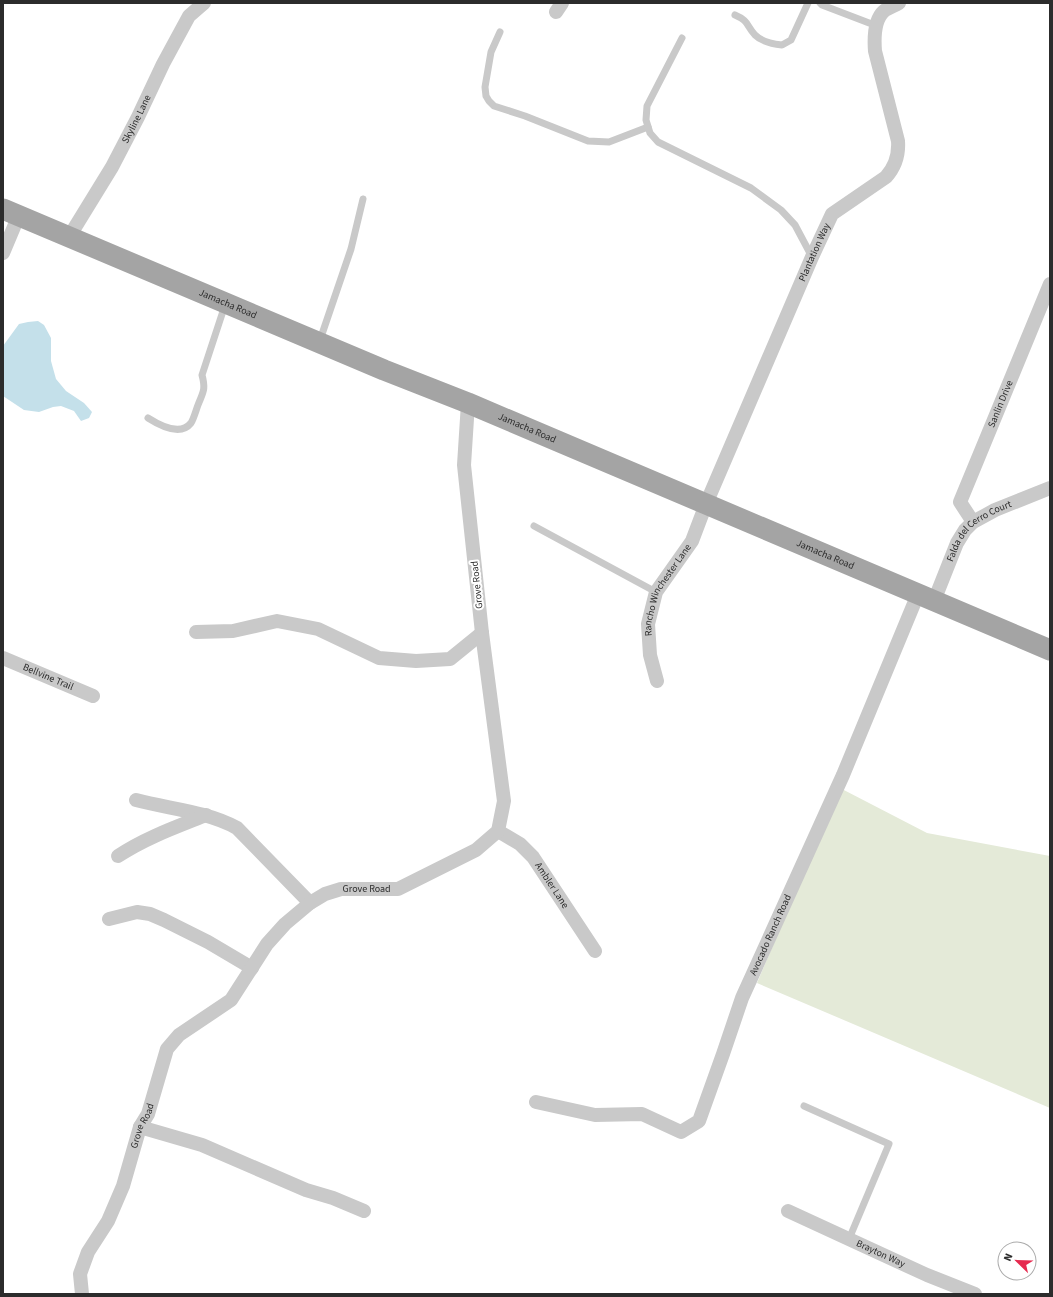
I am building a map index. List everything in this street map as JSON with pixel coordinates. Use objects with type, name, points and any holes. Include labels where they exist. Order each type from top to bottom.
[{"type":"main road","name":"Jamacha Road","points":[[11,212],[384,370],[468,403],[1050,650]]},
{"type":"street","name":"Skyline Lane","points":[[70,237],[112,167],[163,64],[189,16],[204,3]]},
{"type":"street","name":"Plantation Way","points":[[706,504],[832,214],[886,177],[892,170],[899,152],[898,141],[875,51],[876,26],[884,11],[898,3]]},
{"type":"street","points":[[3,253],[11,212]]},
{"type":"street","name":"Sanlin Drive","points":[[973,522],[960,502],[1050,284]]},
{"type":"street","name":"Grove Road","points":[[82,1294],[80,1274],[88,1252],[108,1221],[123,1186],[140,1127],[148,1114],[167,1049],[179,1035],[231,1000],[267,944],[285,924],[310,903],[325,894],[341,889],[398,889],[476,850],[498,831],[504,802],[482,633],[464,465],[468,403]]},
{"type":"street","name":"Falda del Cerro Court","points":[[926,597],[964,530],[973,522],[995,510],[1050,488]]},
{"type":"street","name":"Rancho Winchester Lane","points":[[657,681],[650,655],[648,624],[656,592],[692,541],[706,504]]},
{"type":"street","name":"Avocado Ranch Road","points":[[536,1102],[595,1115],[642,1114],[681,1132],[699,1121],[742,998],[846,768],[926,597]]},
{"type":"street","points":[[196,632],[233,631],[277,621],[318,629],[379,658],[416,662],[450,659],[482,633]]},
{"type":"street","name":"Bellvine Trail","points":[[3,658],[94,696]]},
{"type":"street","points":[[136,800],[206,815],[227,822],[237,828],[310,903]]},
{"type":"street","points":[[118,856],[153,837],[206,815]]},
{"type":"street","name":"Ambler Lane","points":[[498,831],[520,844],[533,857],[595,952]]},
{"type":"street","points":[[109,919],[137,912],[150,914],[208,942],[252,968]]},
{"type":"street","points":[[140,1127],[202,1145],[306,1190],[333,1198],[364,1211]]},
{"type":"street","name":"Brayton Way","points":[[788,1211],[927,1275],[974,1294]]},
{"type":"lane","points":[[735,15],[744,18],[756,36],[767,42],[782,45],[791,40],[808,3]]},
{"type":"lane","points":[[820,3],[876,26]]},
{"type":"lane","points":[[500,32],[491,52],[485,87],[486,96],[494,106],[532,118],[588,141],[609,142],[648,127]]},
{"type":"lane","points":[[682,38],[647,106],[646,120],[650,133],[658,142],[751,188],[781,210],[795,225],[812,258]]},
{"type":"lane","points":[[320,342],[351,249],[363,199]]},
{"type":"lane","points":[[148,418],[169,429],[186,427],[191,422],[205,386],[202,376],[226,303]]},
{"type":"lane","points":[[534,526],[656,592]]},
{"type":"lane","points":[[804,1106],[889,1144],[849,1240]]},
{"type":"green space","points":[[840,788],[927,833],[1050,856],[1050,1108],[757,983]]},
{"type":"water","points":[[38,321],[44,325],[51,338],[51,361],[56,379],[66,391],[84,403],[92,412],[89,418],[81,421],[74,411],[61,406],[39,412],[24,410],[3,396],[3,346],[19,324]]}]
